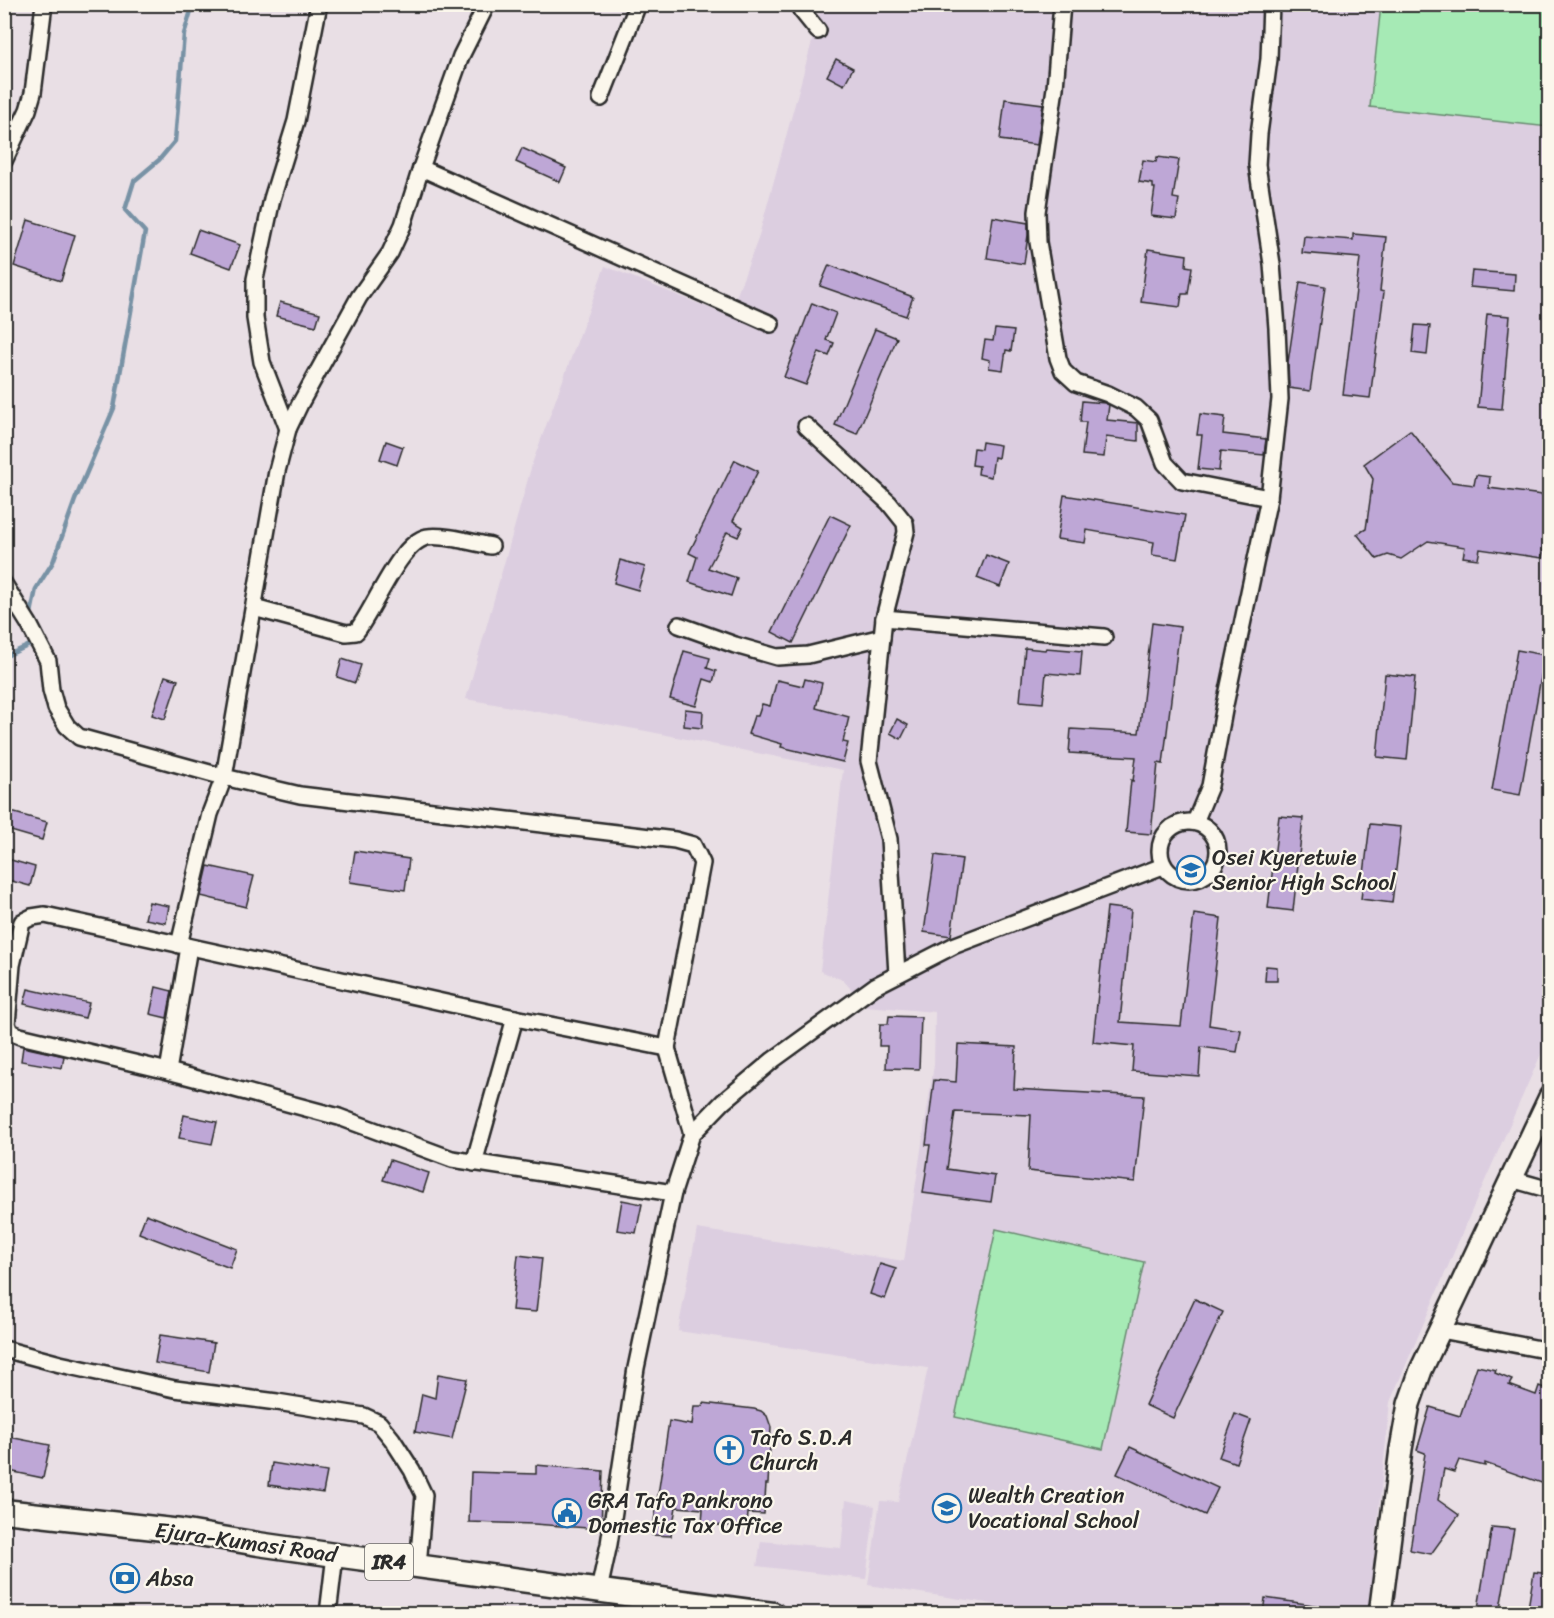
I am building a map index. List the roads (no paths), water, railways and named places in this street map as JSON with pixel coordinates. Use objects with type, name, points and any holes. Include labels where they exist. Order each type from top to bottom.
[{"type":"main road","name":"Ejura-Kumasi Road","points":[[4,1511],[181,1531],[335,1555],[764,1613]]},
{"type":"street","points":[[5,159],[28,110],[33,93],[44,4]]},
{"type":"street","points":[[288,429],[262,362],[255,318],[255,279],[272,199],[296,121],[319,4]]},
{"type":"street","points":[[168,1071],[184,946],[210,814],[224,777],[277,471],[288,429],[359,297],[390,253],[403,225],[461,56],[487,4]]},
{"type":"street","points":[[601,98],[638,4]]},
{"type":"street","points":[[798,4],[818,32]]},
{"type":"street","points":[[1062,4],[1055,88],[1037,212],[1038,242],[1058,358],[1063,371],[1076,383],[1108,394],[1136,408],[1149,420],[1165,463],[1182,481],[1269,498]]},
{"type":"street","points":[[1195,822],[1210,786],[1269,498],[1280,399],[1278,327],[1272,264],[1257,165],[1269,59],[1271,4]]},
{"type":"street","points":[[421,168],[771,324]]},
{"type":"street","points":[[806,426],[889,503],[905,523],[906,532],[884,618],[869,761],[889,839],[897,974]]},
{"type":"street","points":[[254,608],[346,633],[356,632],[401,557],[414,543],[427,537],[452,538],[490,546]]},
{"type":"street","points":[[4,584],[29,624],[48,661],[51,690],[56,708],[67,726],[79,737],[224,777],[300,795],[675,840],[693,845],[702,863],[667,1048],[692,1134]]},
{"type":"street","points":[[884,618],[1104,637]]},
{"type":"street","points":[[679,625],[777,657],[808,656],[882,637]]},
{"type":"street","points":[[1195,822],[1210,830],[1218,845],[1217,861],[1213,869],[1200,879],[1183,881],[1175,878],[1164,866],[1160,858],[1160,850],[1165,834],[1171,828],[1178,824],[1195,822]]},
{"type":"street","points":[[598,1590],[609,1544],[636,1368],[673,1193],[692,1134],[723,1102],[773,1060],[875,986],[953,946],[1164,866]]},
{"type":"street","points":[[667,1048],[515,1018],[45,915],[32,916],[22,922],[12,964],[7,1024],[10,1032],[20,1036],[168,1071],[339,1117],[452,1159],[673,1193]]},
{"type":"street","points":[[474,1163],[515,1018]]},
{"type":"street","points":[[1380,1614],[1409,1404],[1421,1371],[1550,1097]]},
{"type":"street","points":[[1511,1179],[1550,1190]]},
{"type":"street","points":[[1441,1330],[1550,1351]]},
{"type":"street","points":[[4,1349],[60,1364],[175,1389],[364,1416],[379,1423],[412,1470],[424,1495],[418,1566]]},
{"type":"street","points":[[328,1614],[335,1555]]},
{"type":"waterway","points":[[30,618],[36,589],[53,562],[75,500],[114,408],[145,232],[125,210],[134,181],[159,160],[175,141],[184,34],[193,4]]},
{"type":"waterway","points":[[4,657],[34,643]]},
{"type":"place","name":"Osei Kyeretwie Senior High School","points":[[1191,870]]},
{"type":"place","name":"Tafo S.D.A Church","points":[[729,1450]]},
{"type":"place","name":"Wealth Creation Vocational School","points":[[947,1508]]},
{"type":"place","name":"GRA Tafo Pankrono Domestic Tax Office","points":[[567,1513]]},
{"type":"place","name":"Absa","points":[[125,1578]]}]
